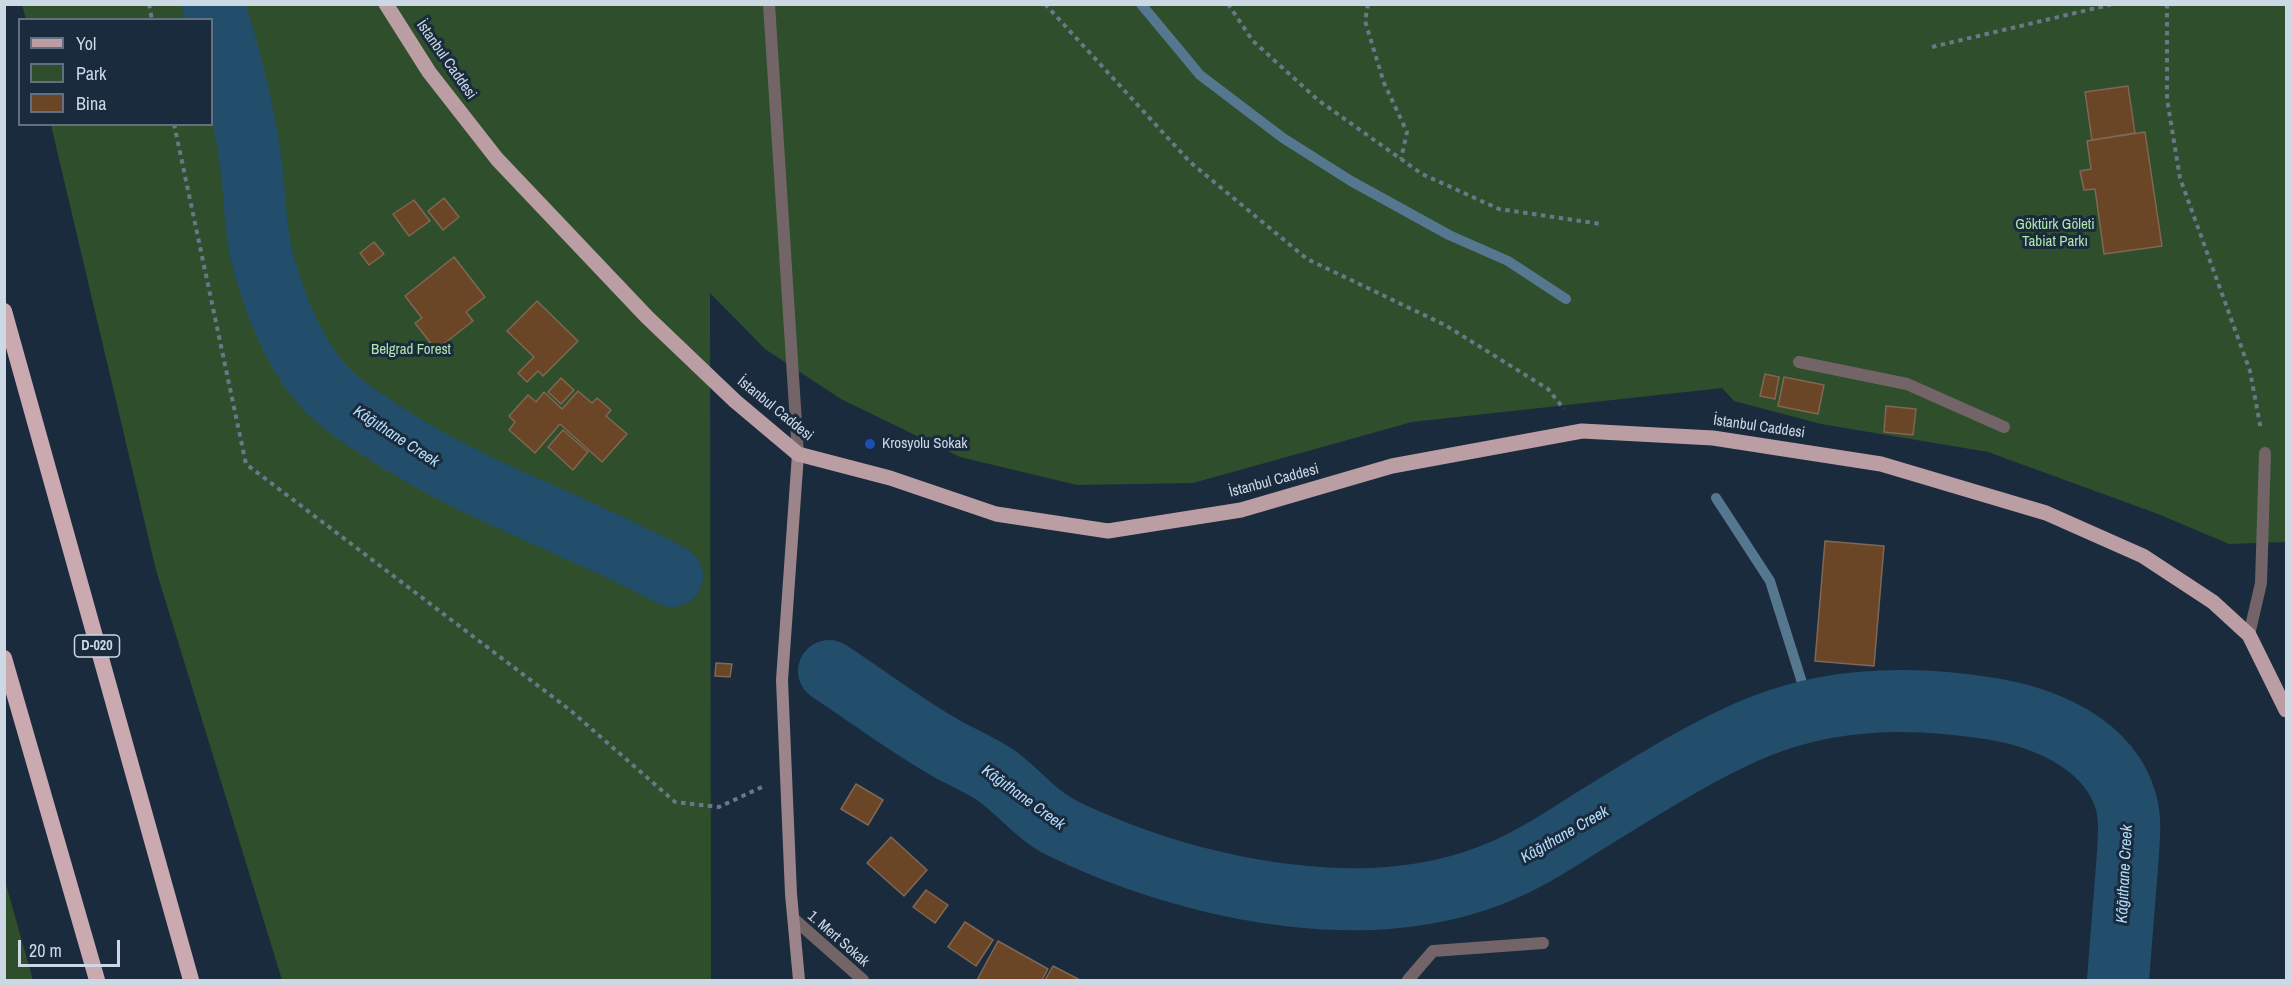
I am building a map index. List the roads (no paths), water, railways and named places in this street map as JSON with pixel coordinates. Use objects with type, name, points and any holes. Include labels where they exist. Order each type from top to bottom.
[{"type":"highway","name":"D-020","points":[[4,311],[191,981]]},
{"type":"highway","points":[[4,658],[97,981]]},
{"type":"main road","name":"İstanbul Caddesi","points":[[386,4],[429,72],[497,159],[647,317],[735,401],[798,454],[890,478],[996,514],[1108,531],[1241,510],[1392,466],[1476,448],[1582,431],[1713,438],[1881,464],[2046,513],[2143,556],[2213,602],[2249,635],[2286,710]]},
{"type":"main road","points":[[798,454],[782,680],[785,777],[799,981]]},
{"type":"street","points":[[769,4],[798,454]]},
{"type":"street","points":[[1799,362],[1907,384],[2004,428]]},
{"type":"street","points":[[2249,635],[2261,583],[2265,453]]},
{"type":"street","name":"1. Mert Sokak","points":[[794,920],[863,981]]},
{"type":"street","points":[[1408,981],[1433,951],[1543,943]]},
{"type":"waterway","name":"Kâğıthane Creek","points":[[213,4],[241,108],[252,172],[257,233],[265,269],[289,333],[305,362],[322,385],[347,408],[420,454],[491,491],[600,540],[672,576]]},
{"type":"waterway","points":[[1141,4],[1200,75],[1283,138],[1351,181],[1449,235],[1508,261],[1566,299]]},
{"type":"waterway","points":[[1716,498],[1770,581],[1811,711]]},
{"type":"waterway","name":"Kâğıthane Creek","points":[[829,671],[920,732],[994,774],[1036,810],[1064,829],[1100,845],[1175,872],[1253,890],[1332,899],[1371,899],[1423,894],[1490,876],[1536,854],[1693,759],[1761,726],[1789,716],[1818,709],[1876,701],[1934,702],[2014,713],[2055,727],[2091,750],[2118,782],[2126,802],[2129,834],[2118,980]]},
{"type":"place","name":"Krosyolu Sokak","points":[[870,444]]},
{"type":"park label","name":"Göktürk Göleti Tabiat Parkı","points":[[2055,234]]},
{"type":"park label","name":"Belgrad Forest","points":[[411,350]]}]
